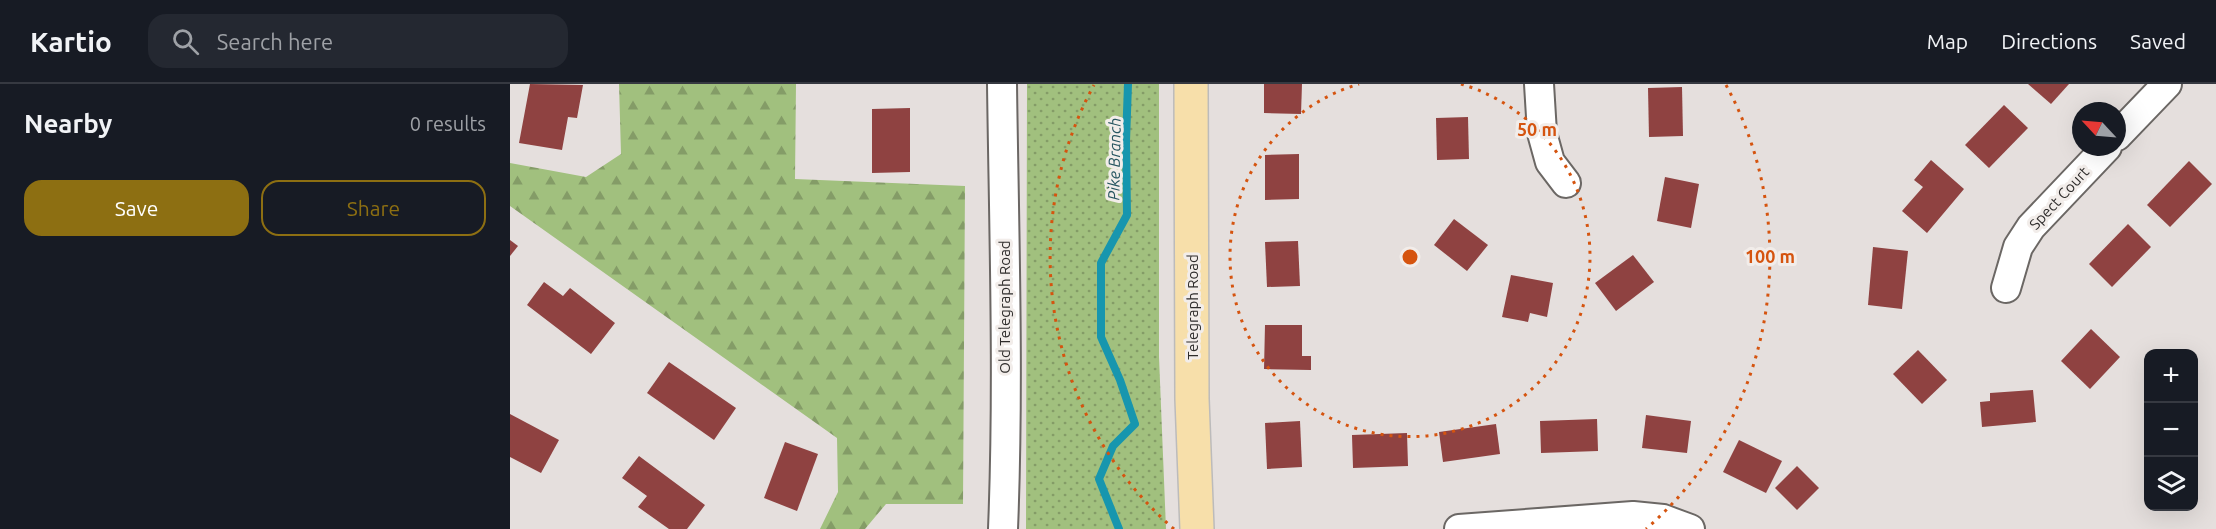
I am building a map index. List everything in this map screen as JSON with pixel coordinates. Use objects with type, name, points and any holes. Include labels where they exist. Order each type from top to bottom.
[{"type":"main road","name":"Telegraph Road","points":[[1191,84],[1192,399],[1197,529]]},
{"type":"street","name":"Old Telegraph Road","points":[[1002,84],[1005,396],[1003,529]]},
{"type":"street","points":[[1539,84],[1542,133],[1550,162],[1566,183]]},
{"type":"street","points":[[2126,127],[2167,84]]},
{"type":"street","name":"Spect Court","points":[[2006,288],[2018,247],[2031,227],[2098,156]]},
{"type":"street","points":[[1460,529],[1633,516],[1663,519],[1690,529]]},
{"type":"green space","points":[[619,84],[796,84],[795,179],[965,186],[963,504],[886,504],[865,529],[820,529],[838,492],[837,438],[510,206],[510,163],[586,177],[621,154]]},
{"type":"green space","points":[[1027,84],[1159,84],[1159,357],[1166,529],[1026,529]]},
{"type":"building","points":[[530,84],[583,85],[577,118],[568,117],[562,150],[519,143]]},
{"type":"building","points":[[1264,84],[1302,84],[1301,114],[1264,113]]},
{"type":"building","points":[[2028,84],[2069,84],[2051,104]]},
{"type":"building","points":[[1682,87],[1683,136],[1649,137],[1648,88]]},
{"type":"building","points":[[2004,105],[2028,128],[1989,168],[1965,145]]},
{"type":"building","points":[[910,108],[910,172],[872,173],[872,109]]},
{"type":"building","points":[[1468,117],[1469,159],[1437,160],[1436,118]]},
{"type":"building","points":[[1299,154],[1299,199],[1265,200],[1265,155]]},
{"type":"building","points":[[1931,160],[1964,189],[1927,233],[1902,211],[1923,187],[1914,180]]},
{"type":"building","points":[[2189,161],[2212,184],[2170,227],[2147,205]]},
{"type":"building","points":[[1665,177],[1699,184],[1691,228],[1657,221]]},
{"type":"building","points":[[1454,219],[1488,245],[1467,271],[1434,245]]},
{"type":"building","points":[[2128,224],[2151,247],[2112,287],[2089,264]]},
{"type":"building","points":[[510,240],[518,246],[510,256]]},
{"type":"building","points":[[1298,241],[1300,286],[1267,287],[1265,242]]},
{"type":"building","points":[[1873,247],[1908,251],[1902,309],[1868,305]]},
{"type":"building","points":[[1633,255],[1654,282],[1616,311],[1595,283]]},
{"type":"building","points":[[1511,275],[1553,283],[1547,317],[1530,313],[1528,322],[1502,317]]},
{"type":"building","points":[[544,282],[563,296],[570,288],[615,323],[591,354],[527,305]]},
{"type":"building","points":[[1265,325],[1302,325],[1302,356],[1311,356],[1311,370],[1264,369]]},
{"type":"building","points":[[2091,329],[2120,357],[2090,389],[2061,361]]},
{"type":"building","points":[[1918,350],[1947,380],[1922,404],[1893,374]]},
{"type":"building","points":[[669,362],[736,408],[714,440],[647,393]]},
{"type":"building","points":[[2033,390],[2036,422],[1982,427],[1980,402],[1990,401],[1990,393]]},
{"type":"building","points":[[510,414],[559,440],[541,473],[510,457]]},
{"type":"building","points":[[1646,415],[1691,421],[1687,453],[1642,448]]},
{"type":"building","points":[[1597,419],[1598,451],[1541,453],[1540,421]]},
{"type":"building","points":[[1300,421],[1302,467],[1267,469],[1265,423]]},
{"type":"building","points":[[1496,424],[1500,454],[1443,462],[1439,432]]},
{"type":"building","points":[[1407,433],[1408,466],[1353,468],[1352,435]]},
{"type":"building","points":[[1739,440],[1782,461],[1766,493],[1723,472]]},
{"type":"building","points":[[785,442],[818,454],[797,511],[764,498]]},
{"type":"building","points":[[639,456],[705,505],[687,529],[669,529],[638,507],[647,496],[622,478]]},
{"type":"building","points":[[1797,466],[1819,488],[1797,510],[1775,488]]},
{"type":"waterway","name":"Pike Branch","points":[[1119,529],[1099,479],[1113,446],[1135,424],[1120,380],[1101,337],[1101,263],[1127,215],[1128,84]]}]
